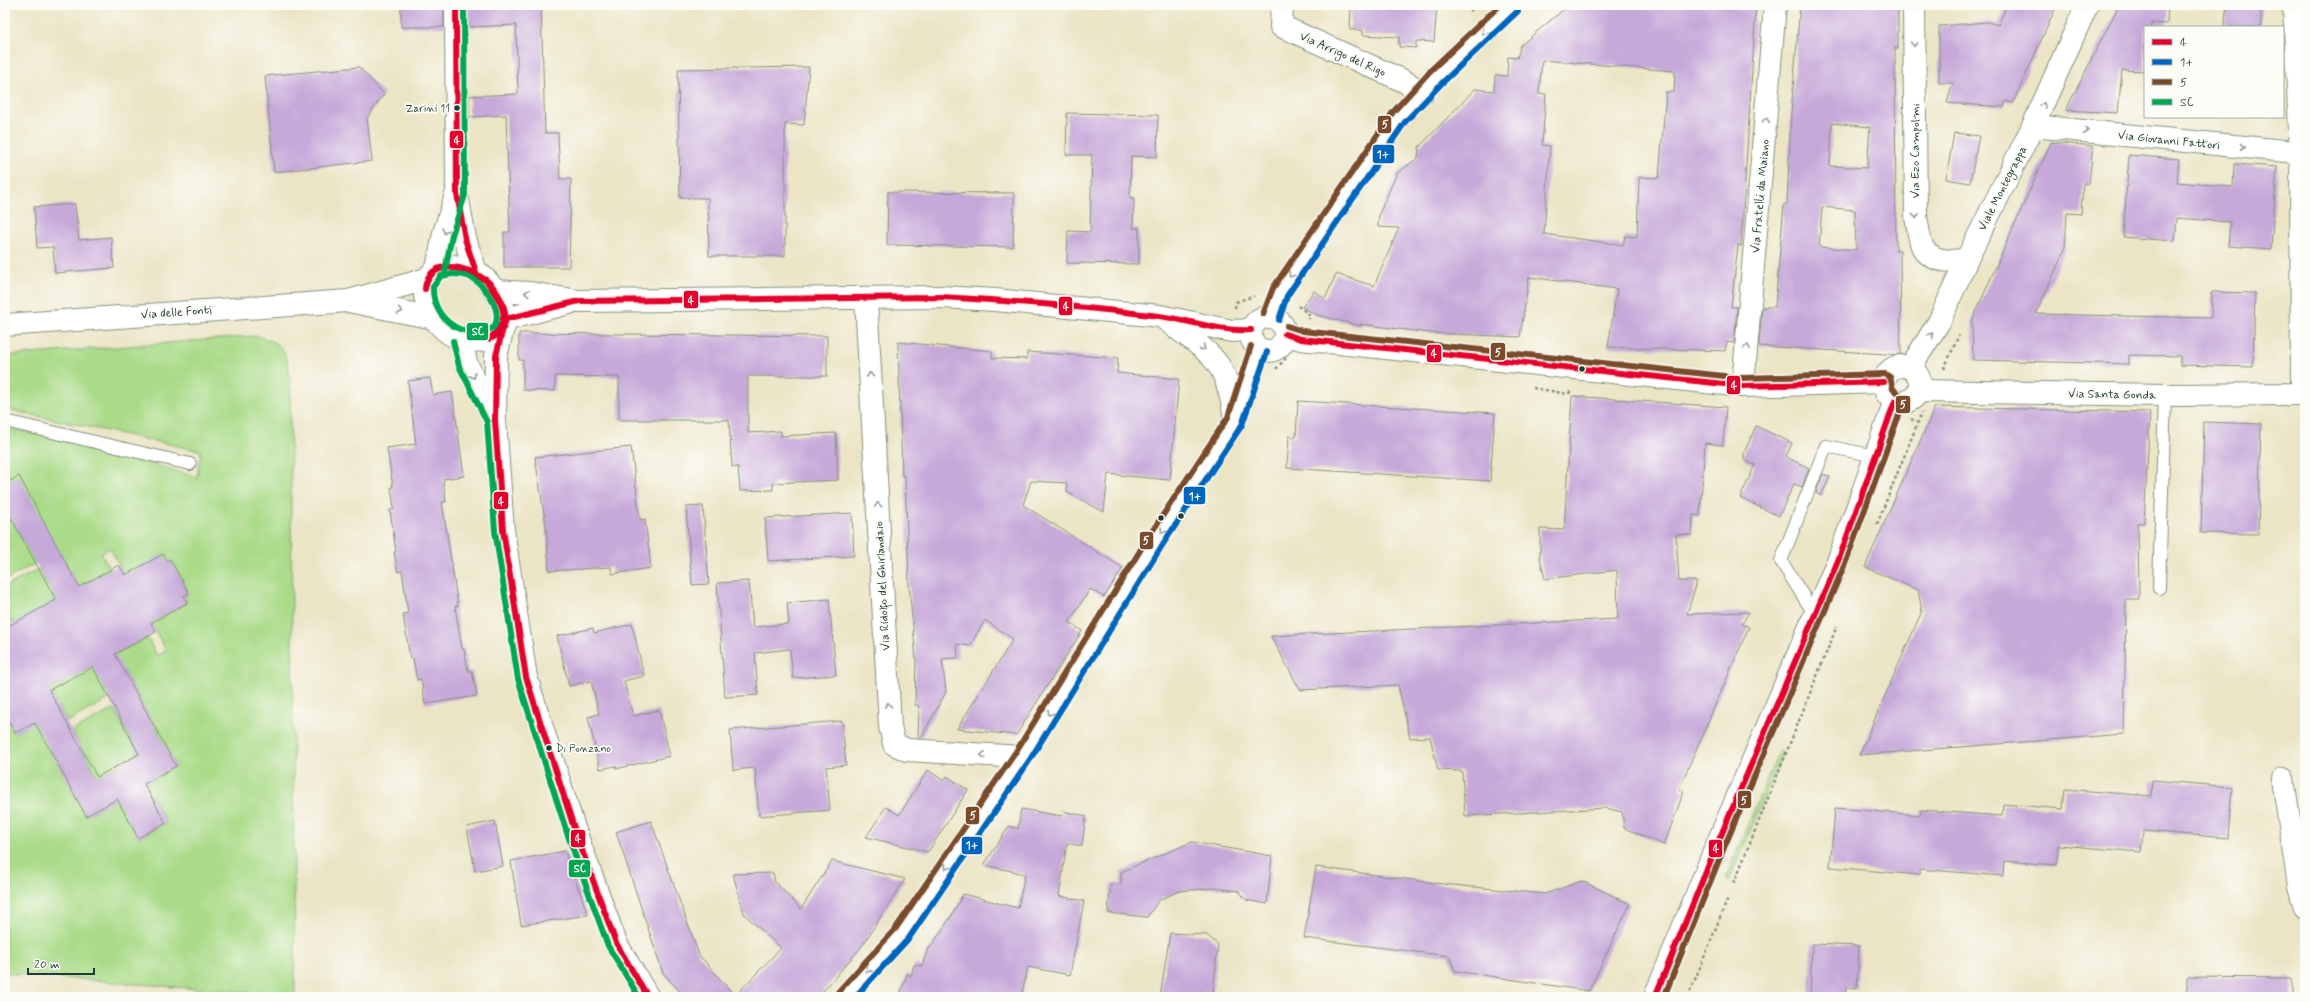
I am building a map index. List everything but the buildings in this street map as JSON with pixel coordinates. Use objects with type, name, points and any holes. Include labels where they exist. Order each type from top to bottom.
[{"type":"street","points":[[456,5],[457,194],[465,239],[476,272]]},
{"type":"street","name":"Via Arrigo del Rigo","points":[[1282,5],[1281,26],[1404,81],[1423,93]]},
{"type":"street","points":[[1271,317],[1280,292],[1344,196],[1400,117],[1436,77],[1512,5]]},
{"type":"street","name":"Via Fratelli da Maiano","points":[[1743,386],[1775,5]]},
{"type":"street","name":"Via Ezo Campolmi","points":[[1914,5],[1916,217],[1923,248],[1936,259],[1954,262],[1967,259]]},
{"type":"street","name":"Viale Montegrappa","points":[[1910,368],[1939,322],[1967,259],[2033,126],[2087,5]]},
{"type":"street","points":[[2294,5],[2303,153],[2303,394]]},
{"type":"street","name":"Via Giovanni Fattori","points":[[2033,126],[2303,153]]},
{"type":"street","points":[[457,194],[432,274],[425,290],[426,303],[434,318],[452,335],[461,339],[478,342],[492,338],[504,323],[579,301]]},
{"type":"street","points":[[432,274],[451,266],[464,267],[476,272],[496,291],[503,305],[504,323],[496,356],[495,420],[503,530],[526,676],[575,831],[616,943],[648,997]]},
{"type":"street","name":"Via delle Fonti","points":[[5,325],[348,301],[432,274]]},
{"type":"street","points":[[496,291],[530,293],[579,301],[941,298],[995,300],[1160,316],[1232,331],[1255,340],[1271,351],[1276,349],[1284,340],[1285,334],[1281,323],[1271,317],[1260,318],[1256,321],[1255,340],[1235,421],[1156,540],[1022,757],[902,933],[844,997]]},
{"type":"street","name":"Via Ridolfo del Ghirlandaio","points":[[866,299],[890,726],[894,744],[907,750],[1022,757]]},
{"type":"street","name":"Via delle Fonti","points":[[348,301],[434,318]]},
{"type":"street","points":[[1160,316],[1206,351],[1217,362],[1231,391],[1235,421]]},
{"type":"street","points":[[1285,334],[1309,339],[1743,386],[1884,382]]},
{"type":"street","points":[[461,339],[466,363],[495,420]]},
{"type":"street","points":[[1905,366],[1910,368],[1920,380],[1919,391],[1906,402],[1895,401],[1886,394],[1884,382],[1889,372],[1893,368],[1905,366]]},
{"type":"street","name":"Via Santa Gonda","points":[[1919,391],[2166,395],[2303,394]]},
{"type":"street","points":[[1654,997],[1840,556],[1895,401]]},
{"type":"street","points":[[2282,779],[2299,886],[2305,908]]},
{"type":"lane","points":[[2160,588],[2166,395]]},
{"type":"lane","points":[[5,421],[190,464]]},
{"type":"lane","points":[[1815,615],[1781,561],[1826,446],[1875,456]]},
{"type":"path","points":[[1874,531],[1917,422]]},
{"type":"path","points":[[1734,884],[1839,619]]},
{"type":"path","points":[[1688,997],[1728,898]]},
{"type":"green space","points":[[254,336],[271,341],[281,349],[287,361],[290,378],[295,997],[5,973],[5,875],[8,784],[5,757],[5,715],[15,733],[24,728],[30,701],[86,816],[127,793],[138,838],[166,823],[151,795],[140,800],[134,789],[176,766],[123,669],[110,698],[67,722],[49,690],[147,637],[157,656],[166,651],[151,623],[187,603],[184,596],[189,593],[170,560],[127,580],[110,548],[101,553],[110,570],[13,624],[5,610],[5,587],[39,569],[48,586],[71,573],[18,477],[5,484],[5,427],[110,452],[197,477],[201,451],[5,409],[5,356]]},
{"type":"green space","points":[[11,518],[36,563],[5,580],[5,521]]},
{"type":"green space","points":[[114,709],[139,754],[97,777],[72,731]]},
{"type":"green space","points":[[1779,751],[1783,753],[1729,881],[1725,879]]},
{"type":"transit line","name":"4","points":[[456,5],[457,194],[465,239],[476,272]]},
{"type":"transit line","name":"SC","points":[[445,271],[452,235],[465,195],[464,5]]},
{"type":"transit line","name":"5","points":[[1263,314],[1273,288],[1393,112],[1430,71],[1500,5]]},
{"type":"transit line","name":"1+","points":[[1279,320],[1287,296],[1405,122],[1442,83],[1518,11]]},
{"type":"transit line","name":"4","points":[[425,289],[428,279],[433,272],[441,268],[459,268],[478,275],[485,280]]},
{"type":"transit line","name":"4","points":[[425,289],[434,272],[442,268],[459,269],[485,280]]},
{"type":"transit line","name":"SC","points":[[452,274],[470,277],[487,292],[492,300],[497,314],[496,322],[493,328],[471,332],[452,325],[444,318],[434,299],[433,287],[441,276],[452,274]]},
{"type":"transit line","name":"4","points":[[486,280],[498,294],[505,311],[503,328],[498,334],[489,339]]},
{"type":"transit line","name":"4","points":[[486,280],[503,310],[502,324],[497,332],[489,339]]},
{"type":"transit line","name":"4","points":[[506,319],[579,301],[941,297],[1022,302],[1104,310],[1159,316],[1216,328],[1251,330]]},
{"type":"transit line","name":"5","points":[[1287,326],[1303,331],[1743,378],[1885,374],[1890,377],[1893,389],[1902,397],[1903,404],[1847,559],[1723,850],[1664,997]]},
{"type":"transit line","name":"4","points":[[503,328],[496,356],[495,420],[503,530],[526,677],[575,831],[616,943],[648,997]]},
{"type":"transit line","name":"4","points":[[1285,334],[1301,339],[1743,386],[1884,382]]},
{"type":"transit line","name":"SC","points":[[453,341],[459,366],[487,422],[495,531],[518,679],[567,833],[608,946],[639,997]]},
{"type":"transit line","name":"5","points":[[838,992],[896,928],[1015,753],[1149,536],[1228,417],[1251,346]]},
{"type":"transit line","name":"1+","points":[[855,997],[909,938],[1029,761],[1163,544],[1242,425],[1267,352]]},
{"type":"transit line","name":"4","points":[[1655,997],[1716,847],[1840,556],[1895,401]]},
{"type":"place","name":"Zarini 11","points":[[457,108]]},
{"type":"place","name":"Di Ponzano","points":[[549,748]]}]
